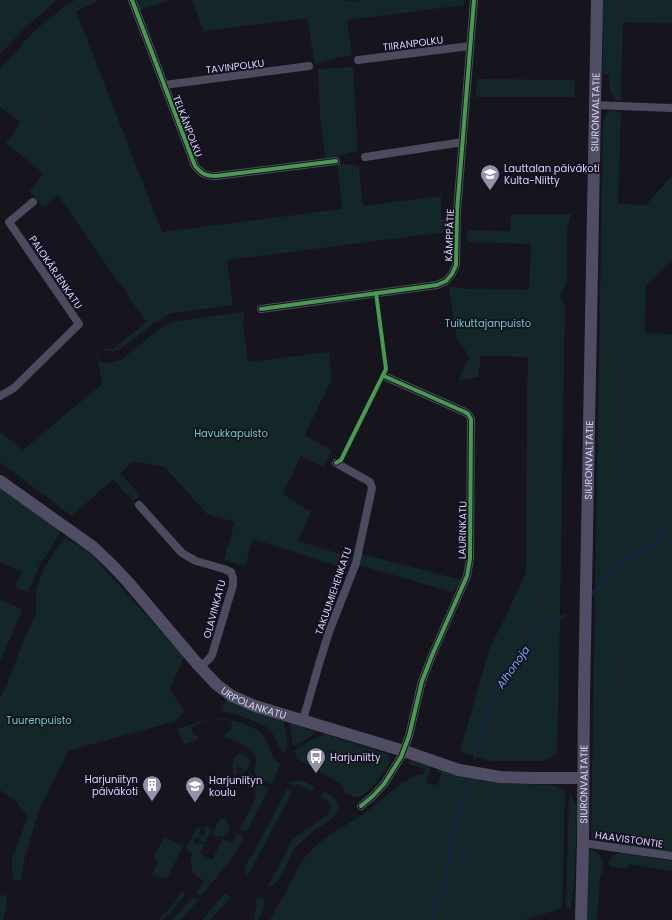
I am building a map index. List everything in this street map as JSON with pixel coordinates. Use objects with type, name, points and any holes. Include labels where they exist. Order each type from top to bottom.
[{"type":"main road","name":"SIURONVALTATIE","points":[[581,920],[597,0]]},
{"type":"main road","name":"URPOLANKATU","points":[[0,481],[93,547],[128,582],[200,667],[217,685],[232,696],[255,706],[404,751],[459,770],[500,777],[583,778]]},
{"type":"street","name":"TELKÄNPOLKU","points":[[132,0],[195,166],[200,172],[208,176],[216,176],[336,161]]},
{"type":"street","name":"KÄMPPÄTIE","points":[[261,309],[433,285],[446,281],[452,274],[456,265],[457,210],[474,0]]},
{"type":"street","name":"TIIRANPOLKU","points":[[358,60],[470,46]]},
{"type":"street","name":"TAVINPOLKU","points":[[164,85],[309,66]]},
{"type":"street","points":[[594,105],[672,108]]},
{"type":"street","points":[[365,157],[463,142]]},
{"type":"street","name":"PALOKÄRJENKATU","points":[[0,396],[14,388],[79,324],[10,222],[33,202]]},
{"type":"street","name":"LAURINKATU","points":[[361,806],[384,784],[394,770],[404,751],[422,681],[433,652],[467,576],[470,559],[470,419],[468,414],[384,376]]},
{"type":"street","name":"TAKUUMIEHENKATU","points":[[303,720],[329,632],[356,563],[372,488],[370,482],[336,463]]},
{"type":"street","name":"OLAVINKATU","points":[[139,505],[182,553],[196,561],[231,572],[233,578],[232,585],[212,654],[200,667]]},
{"type":"street","name":"HAAVISTONTIE","points":[[583,843],[672,856]]},
{"type":"green space","points":[[0,0],[57,0],[28,25],[0,54]]},
{"type":"green space","points":[[75,0],[100,0],[76,11],[162,232],[342,209],[337,164],[359,165],[363,206],[441,196],[441,219],[448,219],[454,231],[227,260],[233,305],[171,313],[153,324],[119,350],[109,351],[103,349],[113,349],[146,322],[58,195],[43,207],[29,191],[43,173],[6,143],[21,122],[0,107],[0,69],[34,31]]},
{"type":"green space","points":[[137,0],[170,0],[138,11]]},
{"type":"green space","points":[[192,0],[345,0],[345,2],[360,0],[464,0],[464,5],[347,20],[352,56],[340,57],[315,64],[307,18],[204,31]]},
{"type":"green space","points":[[603,0],[672,0],[672,23],[623,22],[622,100],[615,100],[611,92],[608,74],[603,74]]},
{"type":"green space","points":[[353,67],[358,151],[325,159],[320,114],[318,69]]},
{"type":"green space","points":[[477,79],[575,80],[574,97],[476,97]]},
{"type":"green space","points":[[611,111],[621,112],[618,204],[646,205],[672,177],[672,259],[646,285],[645,333],[672,334],[672,853],[598,841],[591,835],[603,123],[606,114]]},
{"type":"green space","name":"Tuikuttajanpuisto","points":[[511,214],[571,214],[567,230],[567,281],[560,295],[565,305],[557,753],[545,761],[490,761],[460,751],[490,647],[526,572],[528,357],[481,356],[478,377],[458,381],[469,357],[456,336],[449,286],[466,289],[529,290],[531,244],[467,242],[467,230],[510,231]]},
{"type":"green space","name":"Havukkapuisto","points":[[244,312],[243,323],[248,362],[329,352],[332,380],[305,435],[331,450],[324,467],[301,456],[283,494],[311,512],[298,541],[353,558],[346,569],[253,539],[245,566],[224,560],[235,522],[207,514],[165,467],[134,461],[120,473],[140,495],[133,501],[113,479],[72,516],[0,462],[0,432],[23,450],[102,384],[97,353],[101,362],[110,363],[121,360],[158,330],[172,322]]},
{"type":"green space","points":[[0,486],[50,521],[60,532],[52,547],[41,562],[28,592],[15,587],[22,572],[0,562]]},
{"type":"green space","name":"Tuurenpuisto","points":[[65,538],[89,552],[184,657],[170,689],[183,708],[183,713],[176,721],[68,751],[38,812],[24,861],[21,880],[14,881],[11,865],[12,859],[28,817],[16,801],[0,790],[0,699],[35,616],[36,590],[44,568]]},
{"type":"green space","points":[[361,554],[462,580],[452,592],[359,565]]},
{"type":"green space","points":[[0,599],[22,610],[0,662]]},
{"type":"green space","points":[[226,699],[238,706],[283,721],[288,743],[284,754],[273,734],[264,725],[233,713],[221,711]]},
{"type":"green space","points":[[221,718],[246,725],[263,735],[272,755],[280,764],[272,784],[264,781],[254,773],[256,762],[255,755],[252,751],[244,745],[225,738],[224,734],[231,728],[231,721],[220,719],[211,720],[191,727],[194,735],[198,737],[197,740],[184,744],[177,729],[199,722]]},
{"type":"green space","points":[[290,723],[317,732],[293,747]]},
{"type":"green space","points":[[324,734],[387,754],[390,757],[384,773],[365,793],[356,797],[344,792],[341,784],[297,759],[294,751]]},
{"type":"green space","points":[[242,754],[249,758],[249,767],[241,775],[241,767],[237,767],[237,774],[235,775],[233,774],[233,761],[238,755]]},
{"type":"green space","points":[[410,760],[431,767],[426,783],[435,785],[438,784],[442,773],[436,771],[437,769],[497,783],[555,786],[565,791],[562,908],[524,920],[270,920],[300,865],[312,849],[320,842],[365,813],[403,783],[412,777],[424,774],[425,769],[408,764]]},
{"type":"green space","points":[[249,773],[255,776],[269,789],[247,831],[240,830],[257,795],[254,792],[257,785],[245,777]]},
{"type":"green space","points":[[297,780],[314,786],[312,791],[297,784],[295,787],[289,784]]},
{"type":"green space","points":[[287,789],[293,791],[247,876],[245,872],[246,864]]},
{"type":"green space","points":[[323,792],[333,797],[338,803],[339,806],[337,814],[299,844],[291,855],[279,879],[272,886],[267,887],[293,839],[327,815],[329,812],[330,804],[322,797]]},
{"type":"green space","points":[[569,794],[574,801],[577,811],[575,870],[571,908],[566,909]]},
{"type":"green space","points":[[221,817],[225,819],[230,827],[228,833],[226,832],[223,838],[220,835],[218,837],[212,835]]},
{"type":"green space","points":[[206,826],[212,829],[205,843],[200,841],[198,837],[194,841],[195,843],[198,844],[199,842],[204,845],[200,854],[212,860],[222,839],[233,843],[237,833],[244,837],[233,857],[201,896],[196,893],[204,881],[192,872],[192,853],[186,849],[197,828],[201,828],[199,834],[203,836],[206,831],[204,828]]},
{"type":"green space","points":[[164,837],[183,846],[167,879],[152,874],[158,861],[153,858]]},
{"type":"green space","points":[[593,850],[601,857],[603,874],[600,876],[597,920],[585,920],[588,854]]},
{"type":"green space","points":[[617,853],[672,861],[672,871],[629,864],[628,869],[610,867],[610,859]]},
{"type":"green space","points":[[181,890],[186,893],[163,920],[158,920],[177,900]]},
{"type":"green space","points":[[225,893],[231,897],[210,920],[202,920]]},
{"type":"green space","points":[[0,896],[6,896],[7,905],[3,920],[0,920]]},
{"type":"green space","points":[[193,897],[198,900],[181,920],[172,920]]},
{"type":"green space","points":[[259,897],[264,900],[265,906],[258,920],[254,920],[257,899]]},
{"type":"waterway","name":"Alhonoja","points":[[592,594],[630,556],[654,546],[665,530],[672,524]]},
{"type":"waterway","name":"Alhonoja","points":[[475,758],[491,703],[501,682],[540,629],[566,615]]},
{"type":"waterway","name":"Alhonoja","points":[[432,920],[446,877],[455,827],[470,776]]},
{"type":"cycle path","points":[[132,0],[195,166],[200,171],[209,176],[216,176],[336,161]]},
{"type":"cycle path","points":[[261,309],[437,285],[446,281],[452,274],[456,265],[457,211],[474,0]]},
{"type":"cycle path","points":[[336,463],[341,460],[386,369],[376,293]]},
{"type":"cycle path","points":[[361,806],[384,784],[401,757],[409,736],[422,681],[467,576],[470,559],[471,419],[465,412],[384,376]]},
{"type":"place","name":"Lauttalan päiväkoti Kulta-Niitty","points":[[490,191]]},
{"type":"place","name":"Harjuniitty","points":[[316,774]]},
{"type":"place","name":"Harjuniityn päiväkoti","points":[[152,802]]},
{"type":"place","name":"Harjuniityn koulu","points":[[195,803]]}]
